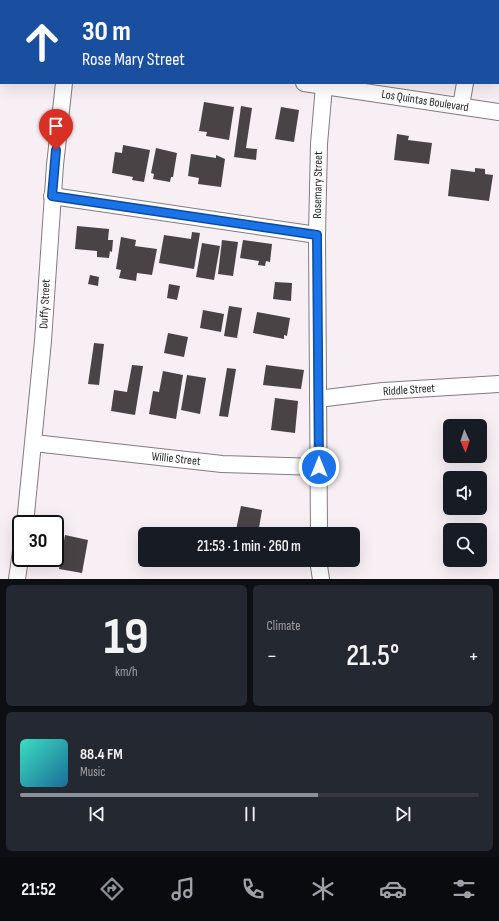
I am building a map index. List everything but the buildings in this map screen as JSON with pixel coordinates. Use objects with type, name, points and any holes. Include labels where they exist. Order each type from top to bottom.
[{"type":"street","name":"Duffy Street","points":[[26,515],[43,341],[52,196],[64,84]]},
{"type":"street","name":"Los Quintas Boulevard","points":[[311,84],[499,112]]},
{"type":"street","points":[[461,106],[465,84]]},
{"type":"street","name":"Rosemary Street","points":[[319,527],[317,235],[324,86]]},
{"type":"street","points":[[52,196],[317,235]]},
{"type":"street","name":"Riddle Street","points":[[318,399],[383,391],[499,384]]},
{"type":"street","name":"Willie Street","points":[[34,443],[222,464],[319,467]]},
{"type":"street","points":[[16,579],[18,567]]},
{"type":"street","points":[[319,567],[321,579]]},
{"type":"route","points":[[56,150],[52,196],[205,220],[317,235],[319,467]]}]
